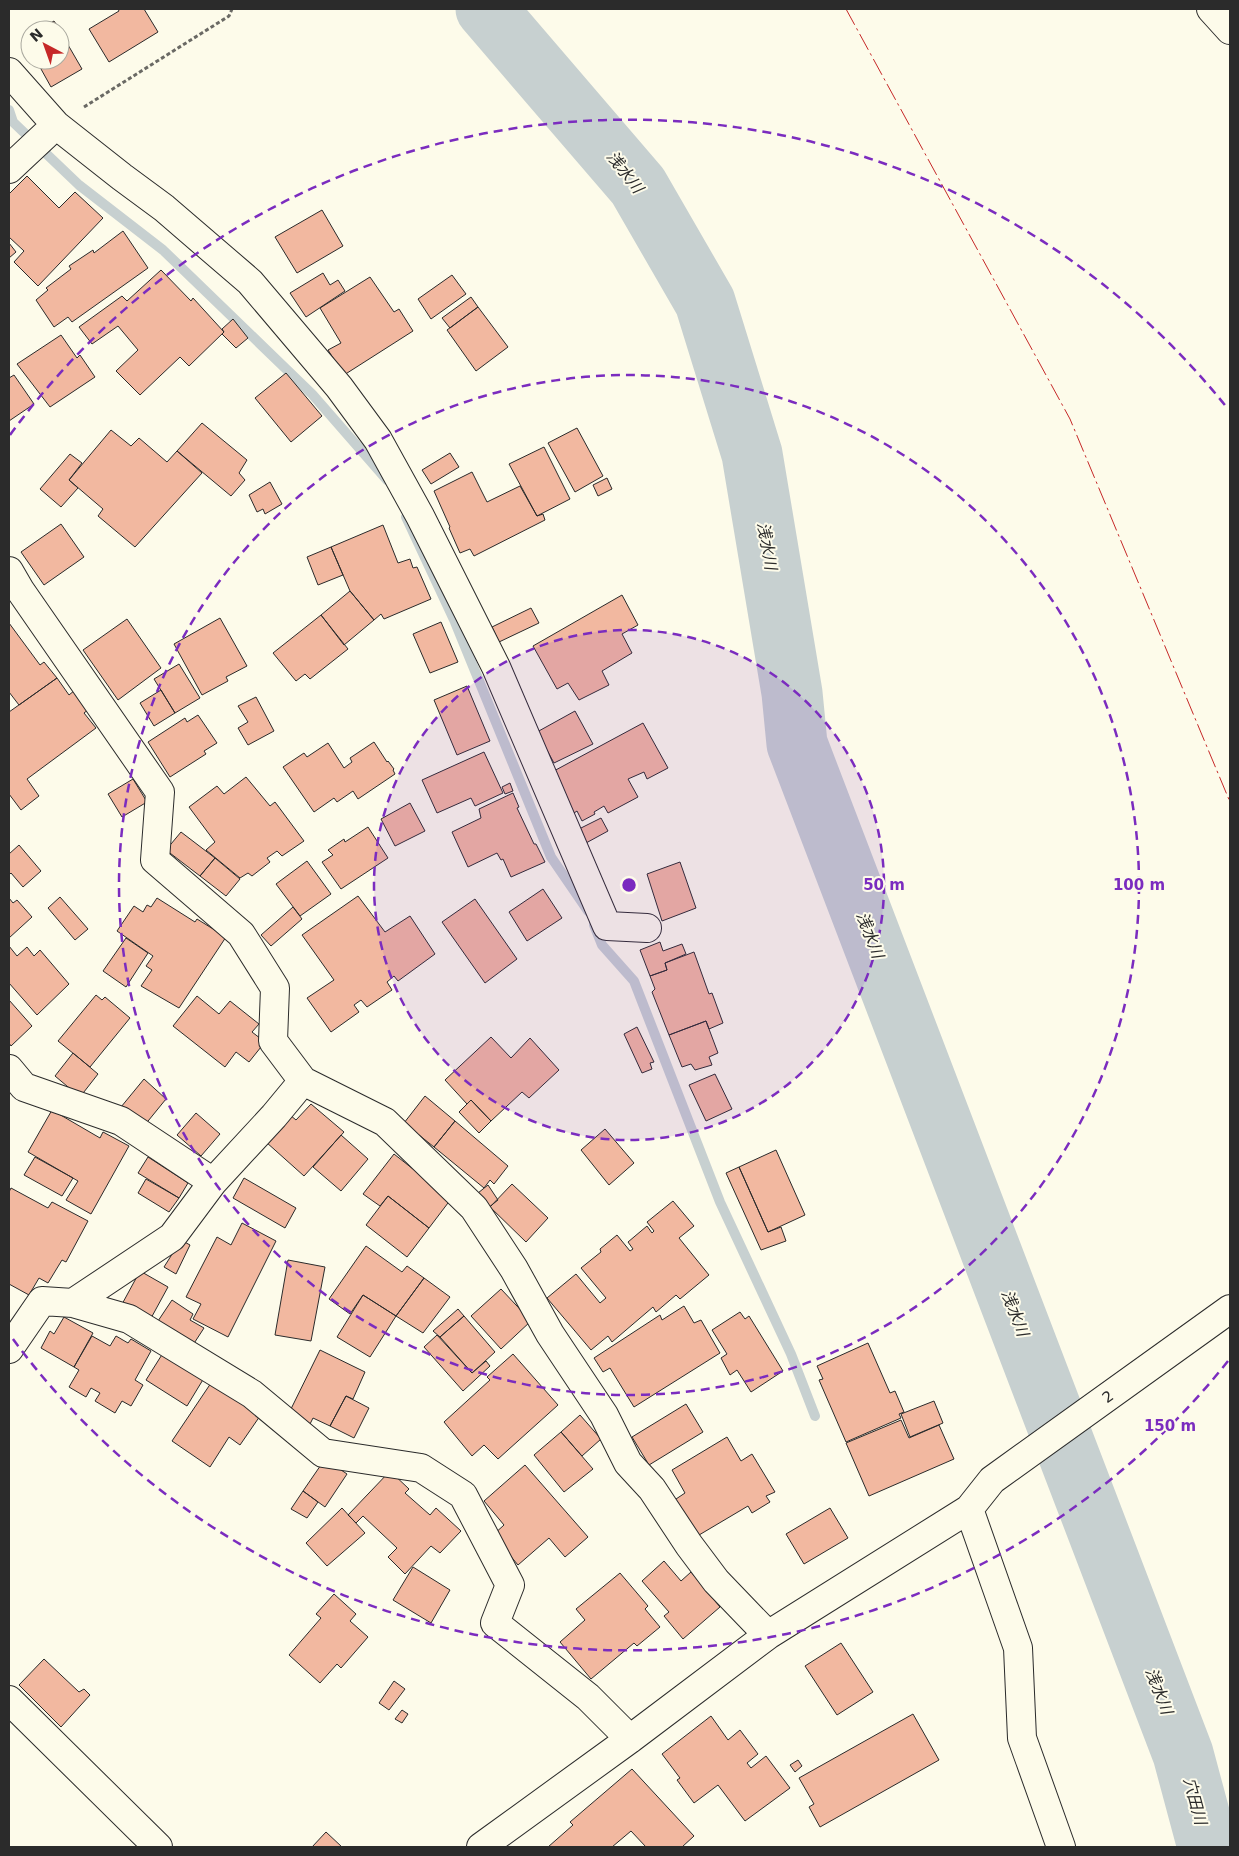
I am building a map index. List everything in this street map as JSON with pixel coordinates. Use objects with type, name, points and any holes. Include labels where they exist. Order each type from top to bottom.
[{"type":"street","points":[[1211,9],[1230,30]]},
{"type":"street","points":[[9,72],[56,125],[122,178],[164,208],[250,282],[339,387],[378,440],[420,516],[491,659],[607,926],[647,928]]},
{"type":"street","points":[[9,169],[56,125]]},
{"type":"street","points":[[9,571],[20,590],[160,792],[155,860],[241,934],[275,988],[273,1041],[303,1081],[385,1122],[474,1208],[514,1269],[550,1334],[604,1415],[628,1463],[652,1488],[689,1545],[716,1581],[768,1635]]},
{"type":"street","points":[[9,1069],[24,1087],[121,1121],[213,1182]]},
{"type":"street","points":[[73,1303],[172,1237],[213,1182],[274,1116],[303,1081]]},
{"type":"street","points":[[9,1349],[42,1301],[73,1303],[129,1319],[252,1394],[324,1453],[421,1468],[463,1496],[510,1585],[495,1623],[588,1697],[630,1739]]},
{"type":"street","name":"2","points":[[970,1509],[992,1480],[1228,1317]]},
{"type":"street","points":[[482,1847],[768,1635],[970,1509],[1018,1648],[1022,1738],[1062,1847]]},
{"type":"street","points":[[9,1700],[158,1847]]},
{"type":"path","points":[[56,125],[229,16],[232,9]]},
{"type":"building","points":[[118,9],[144,9],[158,32],[109,62],[89,29],[119,11]]},
{"type":"building","points":[[70,48],[82,69],[51,87],[42,70],[70,70]]},
{"type":"building","points":[[27,176],[59,208],[75,192],[103,218],[38,286],[14,262],[24,251],[9,237],[9,194]]},
{"type":"building","points":[[322,210],[343,246],[297,273],[275,237]]},
{"type":"building","points":[[123,231],[148,268],[72,322],[68,317],[54,327],[36,300],[48,290],[46,288],[71,269],[69,266],[93,250],[94,253]]},
{"type":"building","points":[[9,243],[16,252],[9,258]]},
{"type":"building","points":[[161,270],[191,301],[193,298],[224,332],[189,366],[180,357],[140,395],[116,371],[138,350],[118,326],[92,344],[79,327],[122,296],[127,301]]},
{"type":"building","points":[[323,273],[330,285],[338,280],[345,291],[306,317],[290,293]]},
{"type":"building","points":[[452,275],[466,294],[431,319],[418,299]]},
{"type":"building","points":[[370,277],[394,312],[399,309],[413,331],[344,375],[328,350],[341,343],[320,308]]},
{"type":"building","points":[[471,297],[478,307],[450,328],[442,318]]},
{"type":"building","points":[[478,307],[508,347],[476,371],[447,330]]},
{"type":"building","points":[[233,319],[248,338],[236,348],[222,334],[224,332],[222,329]]},
{"type":"building","points":[[61,335],[77,358],[80,355],[95,377],[50,407],[17,364]]},
{"type":"building","points":[[286,373],[322,416],[291,442],[255,398]]},
{"type":"building","points":[[14,375],[34,404],[9,421],[9,378]]},
{"type":"building","points":[[202,423],[247,460],[239,473],[245,480],[231,496],[177,451]]},
{"type":"building","points":[[577,428],[603,476],[575,492],[548,443]]},
{"type":"building","points":[[111,430],[131,446],[139,438],[167,462],[177,451],[202,473],[135,547],[98,516],[103,509],[69,480]]},
{"type":"building","points":[[544,447],[570,499],[537,516],[509,464]]},
{"type":"building","points":[[450,453],[459,467],[431,484],[422,470]]},
{"type":"building","points":[[70,454],[82,463],[69,480],[78,488],[61,507],[40,489]]},
{"type":"building","points":[[472,472],[487,502],[520,486],[537,516],[543,514],[545,520],[474,556],[470,549],[460,553],[434,491]]},
{"type":"building","points":[[607,478],[612,489],[598,496],[593,485]]},
{"type":"building","points":[[270,482],[282,504],[265,514],[263,509],[257,512],[249,495]]},
{"type":"building","points":[[61,524],[84,557],[44,585],[21,552]]},
{"type":"building","points":[[383,525],[398,563],[410,559],[413,568],[417,567],[431,599],[384,619],[381,614],[374,620],[350,591],[331,547]]},
{"type":"building","points":[[331,547],[343,575],[318,585],[307,557]]},
{"type":"building","points":[[350,591],[374,620],[344,645],[321,615]]},
{"type":"building","points":[[622,595],[638,625],[622,634],[632,653],[602,671],[609,685],[579,700],[568,683],[557,689],[533,646]]},
{"type":"building","points":[[531,608],[539,623],[499,642],[492,627]]},
{"type":"building","points":[[321,615],[348,649],[310,679],[305,674],[296,681],[273,653]]},
{"type":"building","points":[[220,618],[247,666],[226,677],[228,681],[202,695],[174,644]]},
{"type":"building","points":[[127,619],[161,668],[118,700],[83,650]]},
{"type":"building","points":[[441,622],[458,662],[430,673],[413,634]]},
{"type":"building","points":[[9,623],[40,665],[44,662],[57,678],[19,705],[9,692]]},
{"type":"building","points":[[179,664],[200,698],[175,713],[154,679]]},
{"type":"building","points":[[57,678],[69,695],[75,690],[89,709],[84,713],[96,728],[27,779],[39,796],[21,810],[9,794],[9,712]]},
{"type":"building","points":[[467,686],[490,741],[457,755],[434,700]]},
{"type":"building","points":[[161,690],[175,713],[154,726],[140,703]]},
{"type":"building","points":[[256,697],[274,731],[248,745],[238,728],[248,722],[238,706]]},
{"type":"building","points":[[575,711],[593,744],[554,763],[537,732]]},
{"type":"building","points":[[198,715],[217,743],[204,751],[206,754],[170,777],[148,742],[185,718],[187,722]]},
{"type":"building","points":[[643,723],[668,768],[647,779],[644,772],[628,779],[638,797],[608,813],[604,806],[594,812],[595,814],[582,821],[577,811],[574,813],[552,772]]},
{"type":"building","points":[[374,742],[394,769],[395,774],[358,799],[353,791],[337,802],[334,798],[314,812],[283,767],[304,753],[307,757],[328,743],[344,768],[352,762],[350,758]]},
{"type":"building","points":[[484,752],[503,793],[475,806],[471,798],[437,813],[422,780]]},
{"type":"building","points":[[246,777],[270,806],[275,802],[304,841],[282,856],[277,851],[267,858],[270,862],[252,876],[248,873],[240,878],[206,850],[215,842],[189,807],[217,786],[224,794]]},
{"type":"building","points":[[133,779],[147,802],[122,817],[108,794]]},
{"type":"building","points":[[510,783],[513,791],[505,794],[502,787]]},
{"type":"building","points":[[513,793],[519,807],[517,808],[545,862],[511,877],[503,859],[501,860],[497,853],[468,867],[452,832],[481,818],[479,809]]},
{"type":"building","points":[[410,803],[425,831],[395,846],[381,819]]},
{"type":"building","points":[[601,818],[608,831],[586,843],[579,829]]},
{"type":"building","points":[[368,827],[388,858],[341,889],[322,862],[333,855],[328,850],[344,839],[345,842]]},
{"type":"building","points":[[181,832],[215,858],[200,876],[166,850]]},
{"type":"building","points":[[19,845],[41,871],[23,887],[11,873],[9,875],[9,854]]},
{"type":"building","points":[[215,858],[240,879],[226,896],[200,876]]},
{"type":"building","points":[[307,861],[331,894],[300,916],[276,884]]},
{"type":"building","points":[[680,862],[696,908],[662,921],[647,874]]},
{"type":"building","points":[[543,889],[562,918],[527,941],[509,912]]},
{"type":"building","points":[[358,896],[385,932],[410,916],[435,954],[398,981],[394,976],[387,982],[392,990],[367,1007],[361,1000],[354,1005],[359,1012],[331,1032],[307,998],[334,980],[302,935]]},
{"type":"building","points":[[60,897],[88,929],[75,940],[48,908]]},
{"type":"building","points":[[9,898],[13,903],[17,900],[32,917],[9,938]]},
{"type":"building","points":[[157,898],[195,922],[197,919],[226,937],[179,1008],[141,986],[152,970],[146,966],[153,956],[117,931],[134,906],[143,912],[147,905],[151,907]]},
{"type":"building","points":[[475,899],[517,959],[485,983],[442,922]]},
{"type":"building","points":[[293,907],[302,919],[271,946],[261,935]]},
{"type":"building","points":[[126,938],[148,953],[126,987],[103,971]]},
{"type":"building","points":[[660,942],[663,951],[682,944],[686,954],[665,963],[667,970],[650,976],[640,950]]},
{"type":"building","points":[[9,946],[17,956],[27,947],[34,956],[40,950],[69,984],[37,1015],[9,983]]},
{"type":"building","points":[[694,952],[709,994],[712,993],[723,1023],[709,1029],[706,1021],[669,1035],[652,992],[655,989],[650,976],[667,970],[665,963]]},
{"type":"building","points":[[96,995],[102,1000],[105,997],[130,1018],[90,1067],[58,1041]]},
{"type":"building","points":[[197,996],[219,1014],[230,1001],[259,1024],[252,1032],[265,1042],[249,1062],[236,1052],[225,1067],[173,1026]]},
{"type":"building","points":[[9,1000],[32,1026],[11,1046],[9,1043]]},
{"type":"building","points":[[706,1021],[718,1053],[709,1057],[712,1065],[695,1070],[691,1064],[682,1067],[669,1035]]},
{"type":"building","points":[[637,1027],[654,1062],[650,1063],[652,1069],[642,1073],[624,1034]]},
{"type":"building","points":[[491,1037],[511,1058],[530,1038],[559,1070],[529,1098],[522,1092],[491,1121],[471,1100],[467,1104],[445,1080]]},
{"type":"building","points":[[73,1053],[98,1074],[80,1097],[55,1076]]},
{"type":"building","points":[[715,1074],[732,1109],[706,1121],[689,1085]]},
{"type":"building","points":[[144,1079],[166,1099],[144,1126],[121,1107]]},
{"type":"building","points":[[425,1096],[455,1121],[434,1147],[404,1123]]},
{"type":"building","points":[[471,1100],[491,1121],[479,1133],[459,1112]]},
{"type":"building","points":[[311,1104],[344,1132],[304,1176],[266,1142],[290,1115],[296,1120]]},
{"type":"building","points":[[52,1110],[100,1138],[103,1132],[129,1146],[91,1214],[66,1200],[78,1181],[28,1152]]},
{"type":"building","points":[[196,1113],[220,1134],[201,1156],[177,1135]]},
{"type":"building","points":[[455,1121],[508,1166],[494,1184],[490,1180],[484,1188],[434,1147]]},
{"type":"building","points":[[605,1129],[634,1163],[609,1185],[581,1150]]},
{"type":"building","points":[[341,1135],[368,1159],[341,1191],[313,1167]]},
{"type":"building","points":[[776,1150],[805,1215],[768,1232],[739,1167]]},
{"type":"building","points":[[394,1154],[451,1199],[429,1228],[388,1196],[380,1206],[363,1194]]},
{"type":"building","points":[[35,1157],[73,1178],[62,1196],[24,1175]]},
{"type":"building","points":[[148,1157],[188,1183],[179,1198],[138,1173]]},
{"type":"building","points":[[739,1167],[768,1232],[781,1227],[786,1241],[761,1250],[726,1173]]},
{"type":"building","points":[[244,1178],[296,1208],[285,1228],[233,1198]]},
{"type":"building","points":[[146,1179],[179,1198],[169,1212],[138,1193]]},
{"type":"building","points":[[512,1184],[548,1218],[526,1242],[490,1207]]},
{"type":"building","points":[[488,1185],[498,1200],[488,1208],[478,1193]]},
{"type":"building","points":[[11,1188],[48,1208],[52,1202],[88,1221],[66,1262],[62,1260],[48,1283],[39,1278],[29,1295],[9,1284],[9,1192]]},
{"type":"building","points":[[388,1196],[429,1228],[407,1257],[366,1225]]},
{"type":"building","points":[[673,1201],[694,1226],[679,1238],[709,1275],[680,1299],[676,1295],[656,1312],[653,1307],[612,1342],[608,1336],[591,1350],[547,1298],[576,1274],[600,1303],[606,1298],[581,1268],[601,1252],[600,1249],[617,1235],[630,1251],[633,1249],[628,1242],[647,1226],[652,1233],[654,1231],[647,1222]]},
{"type":"building","points":[[242,1223],[276,1241],[228,1337],[193,1319],[201,1304],[186,1297],[217,1237],[231,1245]]},
{"type":"building","points":[[181,1240],[190,1245],[176,1274],[164,1267]]},
{"type":"building","points":[[366,1246],[402,1272],[407,1266],[424,1278],[396,1316],[363,1295],[350,1314],[329,1299]]},
{"type":"building","points":[[288,1260],[325,1267],[311,1341],[275,1335]]},
{"type":"building","points":[[140,1271],[168,1287],[150,1320],[121,1306]]},
{"type":"building","points":[[424,1278],[450,1297],[423,1333],[396,1316]]},
{"type":"building","points":[[501,1289],[531,1321],[501,1349],[471,1316]]},
{"type":"building","points":[[363,1295],[396,1316],[370,1357],[337,1337]]},
{"type":"building","points":[[172,1300],[193,1314],[190,1320],[204,1328],[191,1348],[156,1324]]},
{"type":"building","points":[[684,1306],[694,1323],[701,1320],[720,1353],[634,1407],[610,1368],[603,1372],[594,1358],[660,1315],[662,1320]]},
{"type":"building","points":[[458,1309],[464,1316],[440,1337],[433,1331]]},
{"type":"building","points":[[740,1312],[745,1319],[749,1316],[783,1371],[751,1392],[737,1370],[730,1375],[721,1358],[727,1354],[712,1330]]},
{"type":"building","points":[[464,1316],[495,1352],[472,1373],[440,1337]]},
{"type":"building","points":[[64,1317],[93,1333],[74,1367],[41,1348],[50,1331],[54,1334]]},
{"type":"building","points":[[437,1335],[472,1373],[486,1361],[490,1366],[463,1391],[424,1347]]},
{"type":"building","points":[[92,1336],[110,1346],[116,1336],[128,1343],[131,1339],[151,1351],[135,1380],[143,1385],[131,1406],[122,1401],[115,1413],[95,1401],[100,1393],[91,1388],[86,1397],[69,1387],[79,1370],[74,1367]]},
{"type":"building","points":[[868,1343],[890,1393],[895,1391],[904,1412],[899,1414],[901,1418],[846,1442],[819,1380],[823,1379],[817,1366]]},
{"type":"building","points":[[320,1350],[365,1372],[353,1399],[346,1396],[330,1426],[313,1418],[309,1426],[288,1415]]},
{"type":"building","points":[[163,1353],[204,1378],[187,1406],[146,1380]]},
{"type":"building","points":[[513,1354],[558,1405],[498,1459],[484,1445],[472,1456],[444,1422],[490,1380],[487,1377]]},
{"type":"building","points":[[211,1383],[260,1416],[240,1445],[229,1437],[210,1467],[172,1441]]},
{"type":"building","points":[[346,1396],[369,1408],[354,1438],[330,1426]]},
{"type":"building","points":[[934,1401],[943,1423],[910,1437],[901,1414]]},
{"type":"building","points":[[686,1404],[703,1432],[649,1465],[632,1437]]},
{"type":"building","points":[[580,1415],[601,1439],[582,1456],[561,1432]]},
{"type":"building","points":[[901,1420],[909,1438],[939,1425],[954,1459],[869,1496],[846,1443]]},
{"type":"building","points":[[561,1432],[593,1469],[564,1492],[534,1455]]},
{"type":"building","points":[[727,1437],[741,1461],[752,1454],[775,1492],[766,1496],[770,1502],[752,1513],[748,1506],[694,1538],[673,1501],[685,1493],[672,1470]]},
{"type":"building","points":[[325,1459],[347,1474],[325,1507],[303,1491]]},
{"type":"building","points":[[525,1465],[588,1537],[565,1557],[549,1538],[518,1565],[493,1535],[504,1525],[484,1501]]},
{"type":"building","points":[[390,1471],[409,1489],[405,1493],[430,1515],[436,1508],[461,1531],[440,1553],[431,1546],[405,1574],[388,1557],[397,1548],[363,1516],[356,1523],[348,1515]]},
{"type":"building","points":[[303,1491],[318,1502],[307,1518],[291,1509]]},
{"type":"building","points":[[342,1508],[365,1533],[327,1566],[306,1543]]},
{"type":"building","points":[[830,1508],[848,1538],[804,1564],[786,1534]]},
{"type":"building","points":[[664,1561],[681,1581],[691,1572],[720,1607],[683,1639],[664,1616],[669,1612],[642,1581]]},
{"type":"building","points":[[413,1567],[450,1590],[431,1623],[393,1600]]},
{"type":"building","points":[[620,1573],[648,1606],[645,1609],[660,1627],[637,1646],[634,1643],[591,1679],[560,1642],[585,1620],[576,1609]]},
{"type":"building","points":[[334,1594],[356,1614],[350,1621],[368,1637],[341,1668],[337,1664],[320,1683],[289,1655],[321,1618],[316,1614]]},
{"type":"building","points":[[841,1643],[873,1692],[837,1715],[805,1666]]},
{"type":"building","points":[[44,1659],[79,1692],[84,1689],[90,1695],[61,1727],[19,1685]]},
{"type":"building","points":[[394,1681],[405,1689],[389,1710],[379,1703]]},
{"type":"building","points":[[402,1710],[408,1714],[402,1723],[395,1719]]},
{"type":"building","points":[[913,1714],[939,1760],[820,1827],[809,1807],[814,1804],[799,1778]]},
{"type":"building","points":[[711,1716],[728,1740],[740,1730],[758,1754],[747,1763],[751,1768],[766,1756],[790,1788],[745,1821],[718,1785],[694,1803],[677,1780],[680,1778],[662,1754]]},
{"type":"building","points":[[798,1760],[802,1766],[795,1772],[790,1765]]},
{"type":"building","points":[[632,1769],[694,1836],[682,1847],[646,1847],[631,1831],[612,1847],[548,1847],[573,1825],[570,1822]]},
{"type":"building","points":[[326,1832],[342,1847],[312,1847]]},
{"type":"waterway","name":"浅水川","points":[[486,9],[638,186],[705,302],[752,454],[792,693],[797,744],[1183,1754],[1208,1847]]},
{"type":"waterway","points":[[9,110],[13,122],[79,185],[163,250],[312,394],[387,480]]},
{"type":"waterway","points":[[406,517],[455,622],[551,857],[588,911]]},
{"type":"waterway","points":[[594,925],[602,945],[634,981],[720,1202],[791,1354],[815,1416]]},
{"type":"power","points":[[846,9],[1070,419],[1230,802]]},
{"type":"water label","name":"穴田川","points":[[1195,1801]]}]
